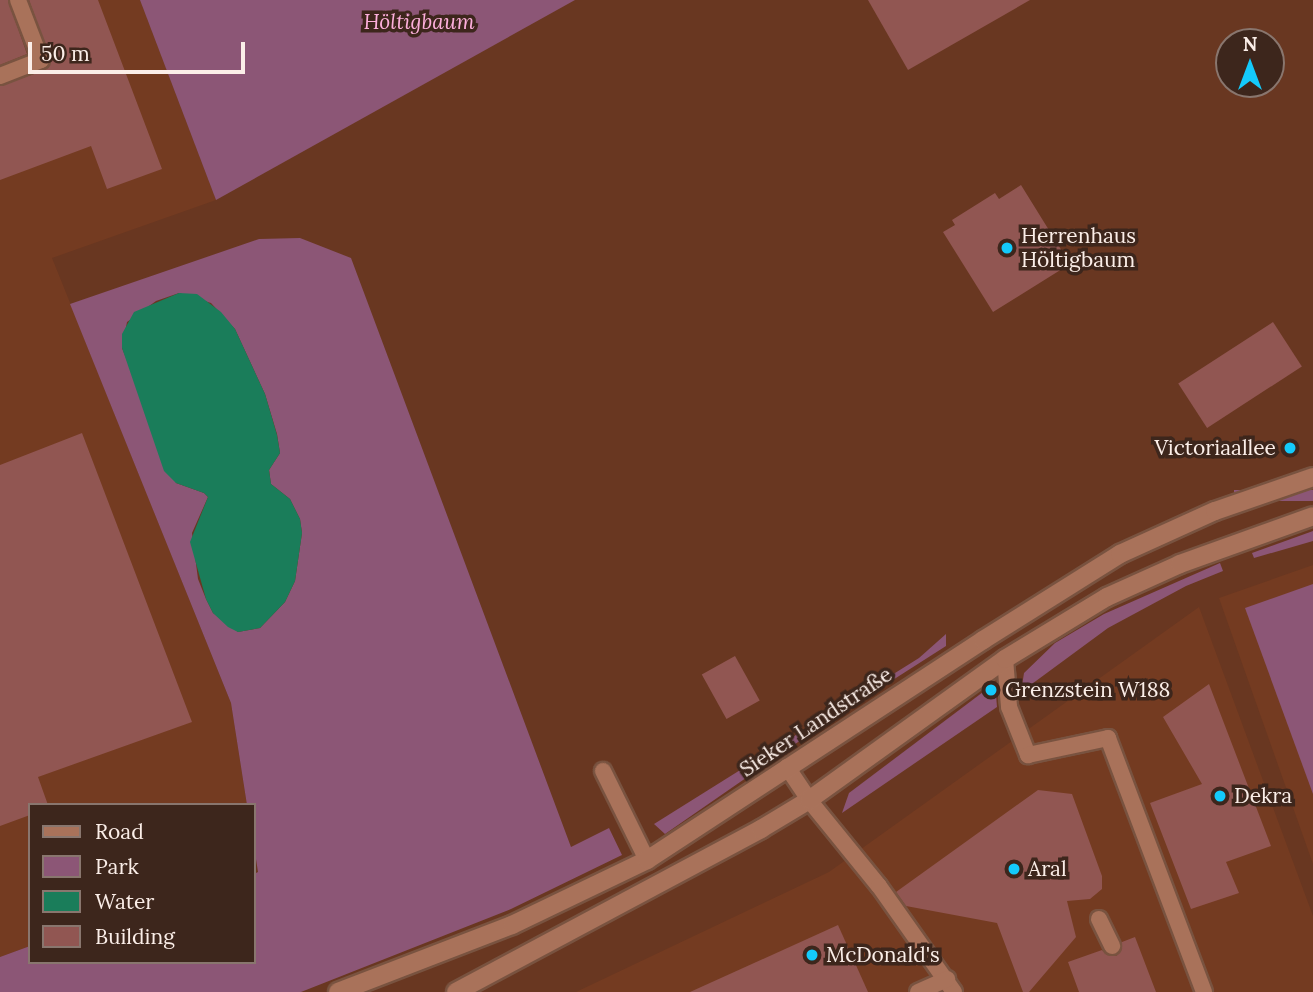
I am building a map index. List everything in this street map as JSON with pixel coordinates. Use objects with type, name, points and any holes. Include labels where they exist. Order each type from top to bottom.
[{"type":"main road","name":"Sieker Landstraße","points":[[338,992],[553,908],[647,860],[1120,554],[1214,511],[1313,477]]},
{"type":"main road","points":[[456,992],[680,875],[809,800],[1005,659],[1062,622],[1143,580],[1313,516]]},
{"type":"lane","points":[[0,76],[41,60],[18,0]]},
{"type":"lane","points":[[1005,659],[1009,707],[1028,755],[1108,738],[1204,992]]},
{"type":"lane","points":[[787,767],[809,800],[879,886],[950,986],[918,992]]},
{"type":"lane","points":[[603,771],[647,860]]},
{"type":"lane","points":[[1099,919],[1112,946]]},
{"type":"shaded area","points":[[0,0],[140,0],[216,200],[52,258],[231,703],[247,803],[28,803],[28,947],[0,957]]},
{"type":"shaded area","points":[[1313,565],[1313,864],[1219,598]]},
{"type":"shaded area","points":[[1199,607],[1313,916],[1313,992],[576,992],[829,872]]},
{"type":"green space","name":"Höltigbaum","points":[[140,0],[575,0],[216,200]]},
{"type":"green space","points":[[300,238],[351,258],[571,847],[609,828],[622,855],[511,909],[301,992],[0,992],[0,957],[28,947],[28,964],[256,964],[256,803],[247,803],[231,703],[70,304],[259,239]],"holes":[[[179,293],[211,303],[235,329],[265,394],[277,434],[280,453],[269,470],[271,484],[290,499],[300,519],[302,533],[295,581],[285,602],[260,628],[238,632],[213,613],[198,579],[192,533],[208,497],[176,483],[122,348],[127,322],[156,301]]]},
{"type":"green space","points":[[1234,490],[1313,490],[1313,501],[1234,501]]},
{"type":"green space","points":[[1313,531],[1313,541],[1254,558],[1252,553]]},
{"type":"green space","points":[[1220,563],[1223,571],[1186,586],[1108,628],[1021,692],[1024,673],[1055,643],[1104,614]]},
{"type":"green space","points":[[1313,584],[1313,794],[1245,608]]},
{"type":"green space","points":[[946,634],[946,646],[827,722],[665,834],[654,824],[919,658]]},
{"type":"green space","points":[[995,683],[997,707],[842,813],[849,793]]},
{"type":"water","points":[[179,293],[197,294],[221,312],[235,329],[265,394],[277,435],[280,453],[269,470],[271,484],[290,499],[300,519],[302,533],[295,581],[285,602],[260,628],[238,632],[228,627],[213,613],[206,599],[190,542],[208,497],[176,483],[164,471],[122,348],[122,334],[134,312]]},
{"type":"building","points":[[0,0],[8,0],[27,54],[0,65]]},
{"type":"building","points":[[29,0],[98,0],[162,169],[107,189],[91,146],[0,180],[0,86],[45,70],[51,62]]},
{"type":"building","points":[[868,0],[1030,0],[908,70]]},
{"type":"building","name":"Herrenhaus Höltigbaum","points":[[1021,185],[1070,264],[993,312],[943,232],[955,225],[952,220],[995,193],[999,199]]},
{"type":"building","points":[[1273,322],[1302,366],[1207,428],[1178,384]]},
{"type":"building","points":[[82,433],[192,722],[38,777],[47,803],[28,803],[28,816],[0,826],[0,465]]},
{"type":"building","points":[[735,656],[760,701],[726,719],[702,674]]},
{"type":"building","name":"Dekra","points":[[1209,684],[1271,846],[1226,862],[1239,893],[1191,909],[1150,803],[1202,784],[1163,717]]},
{"type":"building","points":[[1038,790],[1072,794],[1102,876],[1102,889],[1090,899],[1067,901],[1076,937],[1029,992],[1023,992],[997,923],[906,906],[896,892]]},
{"type":"building","name":"McDonald's","points":[[838,925],[868,992],[690,992]]},
{"type":"building","points":[[1135,937],[1156,992],[1079,992],[1068,962],[1102,950],[1107,955],[1116,956],[1121,951],[1122,942]]},
{"type":"place","name":"Herrenhaus Höltigbaum","points":[[1007,248]]},
{"type":"place","name":"Victoriaallee","points":[[1290,448]]},
{"type":"place","name":"Grenzstein W188","points":[[991,690]]},
{"type":"place","name":"Dekra","points":[[1220,796]]},
{"type":"place","name":"Aral","points":[[1014,869]]},
{"type":"place","name":"McDonald's","points":[[812,955]]}]
